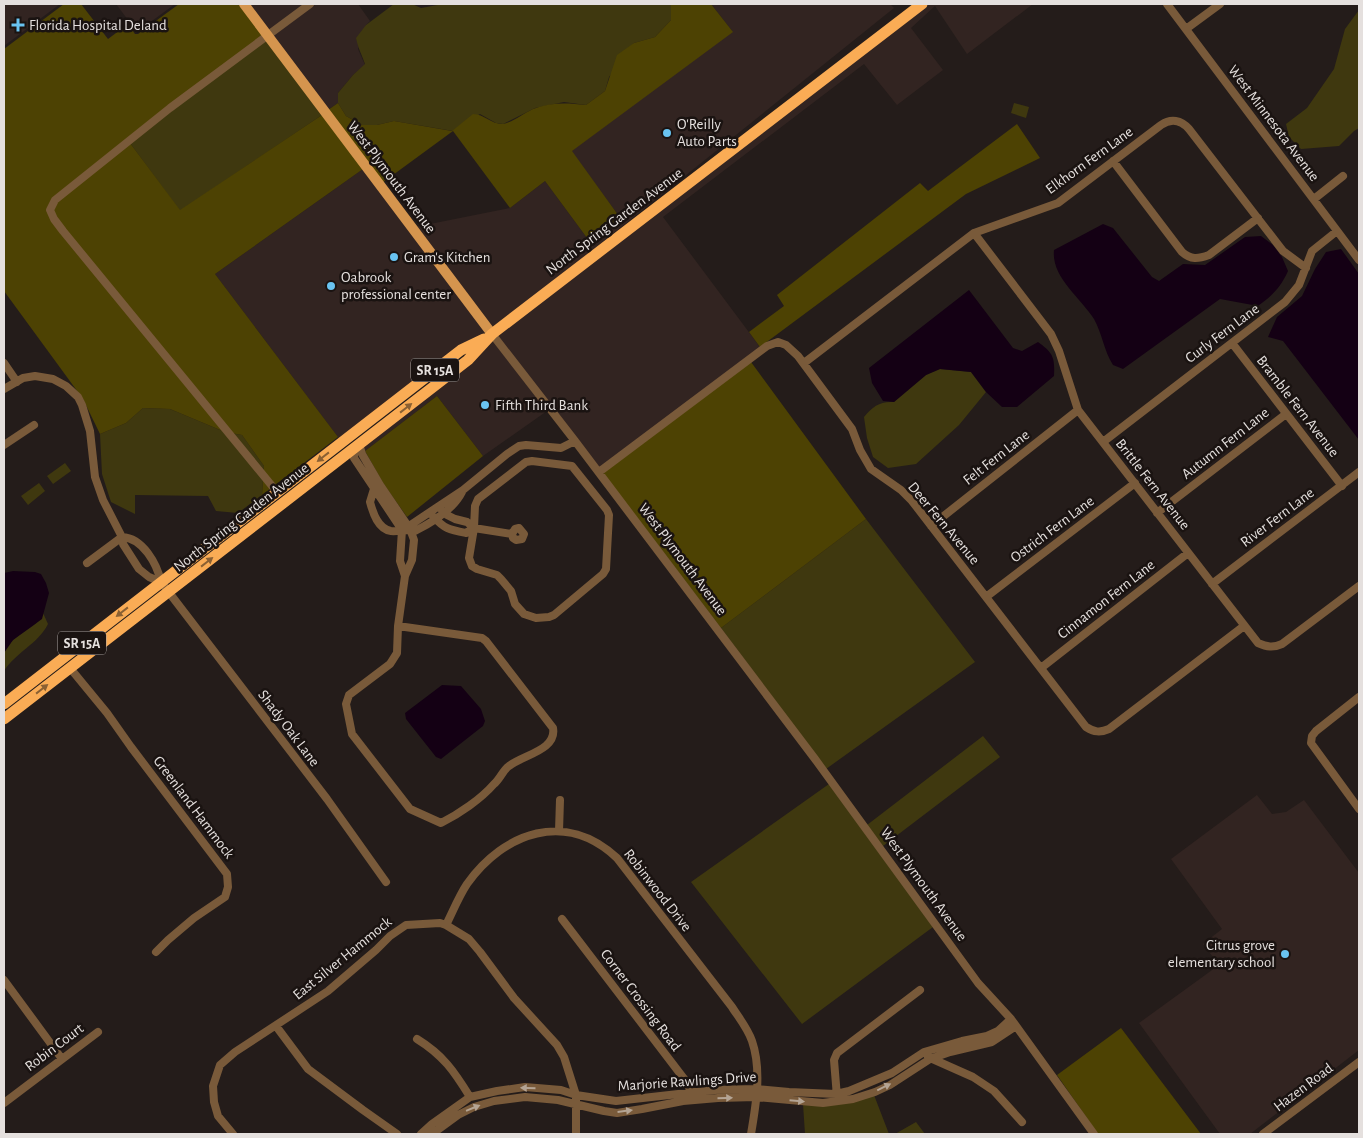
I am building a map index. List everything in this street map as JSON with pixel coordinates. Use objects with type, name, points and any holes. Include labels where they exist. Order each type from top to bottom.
[{"type":"highway","name":"North Spring Garden Avenue","points":[[4,704],[277,492],[354,443],[468,360],[492,334],[922,4]]},
{"type":"highway","name":"North Spring Garden Avenue","points":[[4,719],[339,460],[347,446],[354,443],[361,427],[461,350],[492,334]]},
{"type":"main road","name":"West Plymouth Avenue","points":[[244,4],[492,334]]},
{"type":"street","points":[[277,492],[63,231],[50,210],[55,200],[170,108],[310,4]]},
{"type":"street","name":"West Minnesota Avenue","points":[[1167,4],[1359,260]]},
{"type":"street","points":[[1186,29],[1220,4]]},
{"type":"street","name":"Elkhorn Fern Lane","points":[[804,363],[974,233],[1058,203],[1165,122],[1174,120],[1179,121],[1189,129],[1283,251],[1306,268]]},
{"type":"street","points":[[1112,161],[1182,252],[1188,257],[1200,259],[1209,255],[1258,218]]},
{"type":"street","points":[[1314,199],[1343,176]]},
{"type":"street","name":"Curly Fern Lane","points":[[1103,442],[1291,296],[1299,285],[1312,251],[1337,230]]},
{"type":"street","name":"Brittle Fern Avenue","points":[[974,233],[1051,334],[1059,351],[1078,410],[1258,643],[1274,647],[1282,644],[1359,586]]},
{"type":"street","name":"West Plymouth Avenue","points":[[492,334],[599,472],[815,759],[978,983],[1014,1022],[1094,1134]]},
{"type":"street","name":"Deer Fern Avenue","points":[[599,472],[767,346],[778,342],[786,345],[804,363],[852,429],[860,450],[871,469],[901,490],[932,526],[1086,727],[1103,732],[1109,729],[1244,626]]},
{"type":"street","name":"Bramble Fern Avenue","points":[[1232,343],[1342,486]]},
{"type":"street","points":[[4,363],[17,382]]},
{"type":"street","points":[[4,389],[23,378],[35,376],[53,379],[66,386],[78,397],[90,431],[95,477],[103,500],[122,537],[123,544],[140,569],[149,577],[161,582]]},
{"type":"street","name":"Felt Fern Lane","points":[[932,526],[1078,410]]},
{"type":"street","name":"Autumn Fern Lane","points":[[1157,513],[1286,414]]},
{"type":"street","points":[[4,445],[34,425]]},
{"type":"street","points":[[377,487],[370,502],[380,525],[391,531],[406,529],[412,524],[432,516],[458,501],[463,490],[519,446],[561,448],[575,441]]},
{"type":"street","points":[[354,443],[354,458],[414,540],[414,547],[412,560],[405,576],[398,626],[397,653],[390,664],[349,695],[346,704],[349,726],[352,734],[410,809],[441,823],[456,816],[494,785],[508,766],[541,749],[551,741],[554,733],[553,728],[482,638],[398,626]]},
{"type":"street","points":[[526,462],[566,464],[572,466],[609,515],[606,569],[603,574],[554,616],[542,618],[529,616],[518,608],[514,595],[497,575],[472,566],[469,558],[474,528],[475,506],[478,499],[526,462]]},
{"type":"street","name":"River Fern Lane","points":[[1212,584],[1359,472]]},
{"type":"street","name":"Ostrich Fern Lane","points":[[986,597],[1135,483]]},
{"type":"street","points":[[441,510],[452,518],[467,522],[474,528],[512,534]]},
{"type":"street","points":[[432,516],[446,528],[466,533],[474,528]]},
{"type":"street","points":[[446,528],[452,518]]},
{"type":"street","points":[[405,576],[400,561],[401,546],[406,529]]},
{"type":"street","points":[[87,563],[122,537],[129,537],[144,550],[158,569],[161,582]]},
{"type":"street","points":[[401,546],[414,547]]},
{"type":"street","points":[[133,559],[144,550]]},
{"type":"street","name":"Cinnamon Fern Lane","points":[[1041,668],[1188,553]]},
{"type":"street","name":"Shady Oak Lane","points":[[161,582],[327,799],[386,882]]},
{"type":"street","name":"Greenland Hammock","points":[[70,668],[107,713],[228,874],[228,887],[225,896],[194,918],[156,952]]},
{"type":"street","points":[[1359,697],[1316,731],[1312,736],[1311,743],[1359,809]]},
{"type":"street","points":[[559,831],[560,800]]},
{"type":"street","name":"Robinwood Drive","points":[[446,925],[467,884],[495,854],[520,838],[542,831],[559,831],[584,837],[606,848],[617,858],[732,1007],[748,1031],[757,1066],[756,1097],[751,1134]]},
{"type":"street","name":"Corner Crossing Road","points":[[562,919],[685,1080],[693,1096]]},
{"type":"street","name":"East Silver Hammock","points":[[233,1134],[218,1116],[214,1102],[212,1086],[220,1065],[235,1052],[328,991],[390,936],[406,925],[440,923],[469,939],[514,998],[557,1045],[564,1057],[576,1095],[576,1134]]},
{"type":"street","points":[[4,980],[62,1059]]},
{"type":"street","points":[[837,1098],[834,1060],[837,1052],[920,990]]},
{"type":"street","name":"Marjorie Rawlings Drive","points":[[432,1134],[458,1114],[474,1107],[494,1101],[524,1097],[558,1100],[604,1112],[617,1112],[693,1096],[756,1097],[823,1103],[892,1072],[924,1052],[987,1036],[1014,1022]]},
{"type":"street","name":"Marjorie Rawlings Drive","points":[[421,1134],[470,1097],[497,1090],[525,1087],[561,1090],[576,1095],[616,1101],[693,1096],[756,1089],[837,1098],[860,1098],[896,1082],[930,1059],[992,1042],[1002,1037],[1014,1022]]},
{"type":"street","points":[[276,1026],[308,1069],[397,1134]]},
{"type":"street","name":"Robin Court","points":[[4,1103],[98,1032]]},
{"type":"street","points":[[417,1039],[434,1050],[454,1071],[470,1097]]},
{"type":"street","points":[[924,1052],[930,1059],[973,1077],[994,1091],[1022,1122]]},
{"type":"street","name":"Hazen Road","points":[[1263,1134],[1359,1062]]},
{"type":"shaded area","name":"Florida Hospital Deland","points":[[4,4],[60,4],[4,46]]},
{"type":"shaded area","points":[[64,4],[81,4],[108,39],[128,24],[135,34],[138,34],[179,4],[239,4],[266,39],[130,143],[180,210],[322,115],[363,169],[215,274],[338,437],[262,495],[264,466],[242,435],[225,432],[170,409],[143,408],[126,423],[100,434],[83,399],[4,291],[4,49]]},
{"type":"shaded area","name":"Florida Hospital Deland","points":[[116,4],[175,4],[137,32]]},
{"type":"shaded area","points":[[248,4],[305,4],[269,31]]},
{"type":"shaded area","points":[[316,4],[358,4],[370,21],[366,25],[358,49],[365,65],[353,75],[338,93],[338,103],[328,110],[272,36]]},
{"type":"shaded area","points":[[394,4],[412,4],[421,8],[443,4],[671,4],[671,20],[655,37],[634,43],[609,77],[605,91],[586,105],[564,102],[535,108],[503,124],[496,123],[480,114],[453,131],[394,121],[377,125],[362,125],[346,116],[338,103],[338,93],[365,64],[356,38],[366,25]]},
{"type":"shaded area","points":[[671,4],[711,4],[733,32],[572,151],[621,219],[590,242],[545,181],[510,208],[453,131],[382,183],[328,110],[338,103],[346,116],[362,125],[377,125],[394,121],[452,131],[473,114],[502,124],[546,105],[586,105],[605,91],[617,55],[634,43],[655,37],[671,20]]},
{"type":"shaded area","points":[[711,4],[890,4],[894,8],[493,330],[415,227],[510,208],[545,181],[590,242],[621,219],[571,151],[732,31]]},
{"type":"shaded area","points":[[927,4],[1033,4],[967,54],[935,6],[911,28],[943,70],[897,105],[864,64],[663,217],[760,347],[600,468],[496,335]]},
{"type":"shaded area","points":[[1359,10],[1359,128],[1339,146],[1301,149],[1289,137],[1286,124],[1307,108],[1334,69],[1345,29]]},
{"type":"shaded area","points":[[266,39],[322,115],[180,211],[130,143]]},
{"type":"shaded area","points":[[1014,103],[1029,107],[1026,118],[1011,113]]},
{"type":"shaded area","points":[[1017,124],[1040,158],[966,194],[760,347],[749,332],[784,306],[777,295],[920,183],[928,191]]},
{"type":"shaded area","points":[[363,169],[487,333],[340,440],[215,274]]},
{"type":"shaded area","points":[[1103,224],[1113,228],[1152,277],[1159,281],[1183,264],[1205,265],[1245,237],[1261,236],[1273,245],[1282,257],[1288,271],[1276,291],[1258,306],[1220,299],[1123,369],[1113,365],[1094,319],[1062,278],[1054,260],[1054,250]]},
{"type":"shaded area","points":[[1341,249],[1359,274],[1359,440],[1283,341],[1268,337],[1277,317],[1302,296],[1315,269],[1326,252]]},
{"type":"shaded area","points":[[969,290],[1013,348],[1022,351],[1038,342],[1047,349],[1052,356],[1054,376],[1017,407],[1002,407],[986,392],[971,372],[940,369],[926,375],[894,402],[883,401],[872,383],[869,368]]},
{"type":"shaded area","points":[[491,339],[547,411],[483,456],[437,396],[365,451],[363,445]]},
{"type":"shaded area","points":[[751,362],[866,519],[721,628],[603,473]]},
{"type":"shaded area","points":[[940,369],[971,372],[986,392],[959,425],[916,464],[888,468],[873,457],[867,438],[864,417],[877,405],[885,402],[894,402],[926,375]]},
{"type":"shaded area","points":[[437,396],[483,456],[407,517],[383,483],[365,451]]},
{"type":"shaded area","points":[[143,408],[170,409],[225,432],[242,435],[264,466],[262,495],[238,513],[216,511],[208,496],[135,495],[135,514],[111,502],[102,474],[100,434],[126,423]]},
{"type":"shaded area","points":[[65,463],[71,471],[53,484],[47,476]]},
{"type":"shaded area","points":[[39,483],[45,491],[28,505],[21,496]]},
{"type":"shaded area","points":[[866,519],[975,662],[826,769],[721,628]]},
{"type":"shaded area","points":[[13,571],[41,574],[49,593],[42,619],[13,640],[4,653],[4,573]]},
{"type":"shaded area","points":[[43,613],[48,624],[44,631],[4,671],[4,655],[9,645],[36,623]]},
{"type":"shaded area","points":[[442,685],[461,686],[481,709],[485,721],[483,726],[441,759],[436,757],[406,719],[405,713]]},
{"type":"shaded area","points":[[983,736],[1000,757],[883,846],[867,825]]},
{"type":"shaded area","points":[[829,784],[933,927],[802,1024],[691,882]]},
{"type":"shaded area","name":"Citrus grove elementary school","points":[[1257,795],[1272,814],[1286,812],[1304,800],[1359,873],[1359,1050],[1250,1134],[1220,1134],[1139,1023],[1219,965],[1203,944],[1222,929],[1171,859]]},
{"type":"shaded area","points":[[1121,1028],[1201,1134],[1098,1134],[1057,1075]]},
{"type":"shaded area","points":[[874,1095],[889,1134],[805,1134],[803,1104]]},
{"type":"shaded area","points":[[916,1122],[925,1134],[895,1134]]},
{"type":"place","name":"Florida Hospital Deland","points":[[18,25]]},
{"type":"place","name":"O'Reilly Auto Parts","points":[[667,133]]},
{"type":"place","name":"Gram's Kitchen","points":[[394,257]]},
{"type":"place","name":"Oabrook professional center","points":[[331,286]]},
{"type":"place","name":"Fifth Third Bank","points":[[485,405]]},
{"type":"place","name":"Citrus grove elementary school","points":[[1285,954]]}]
